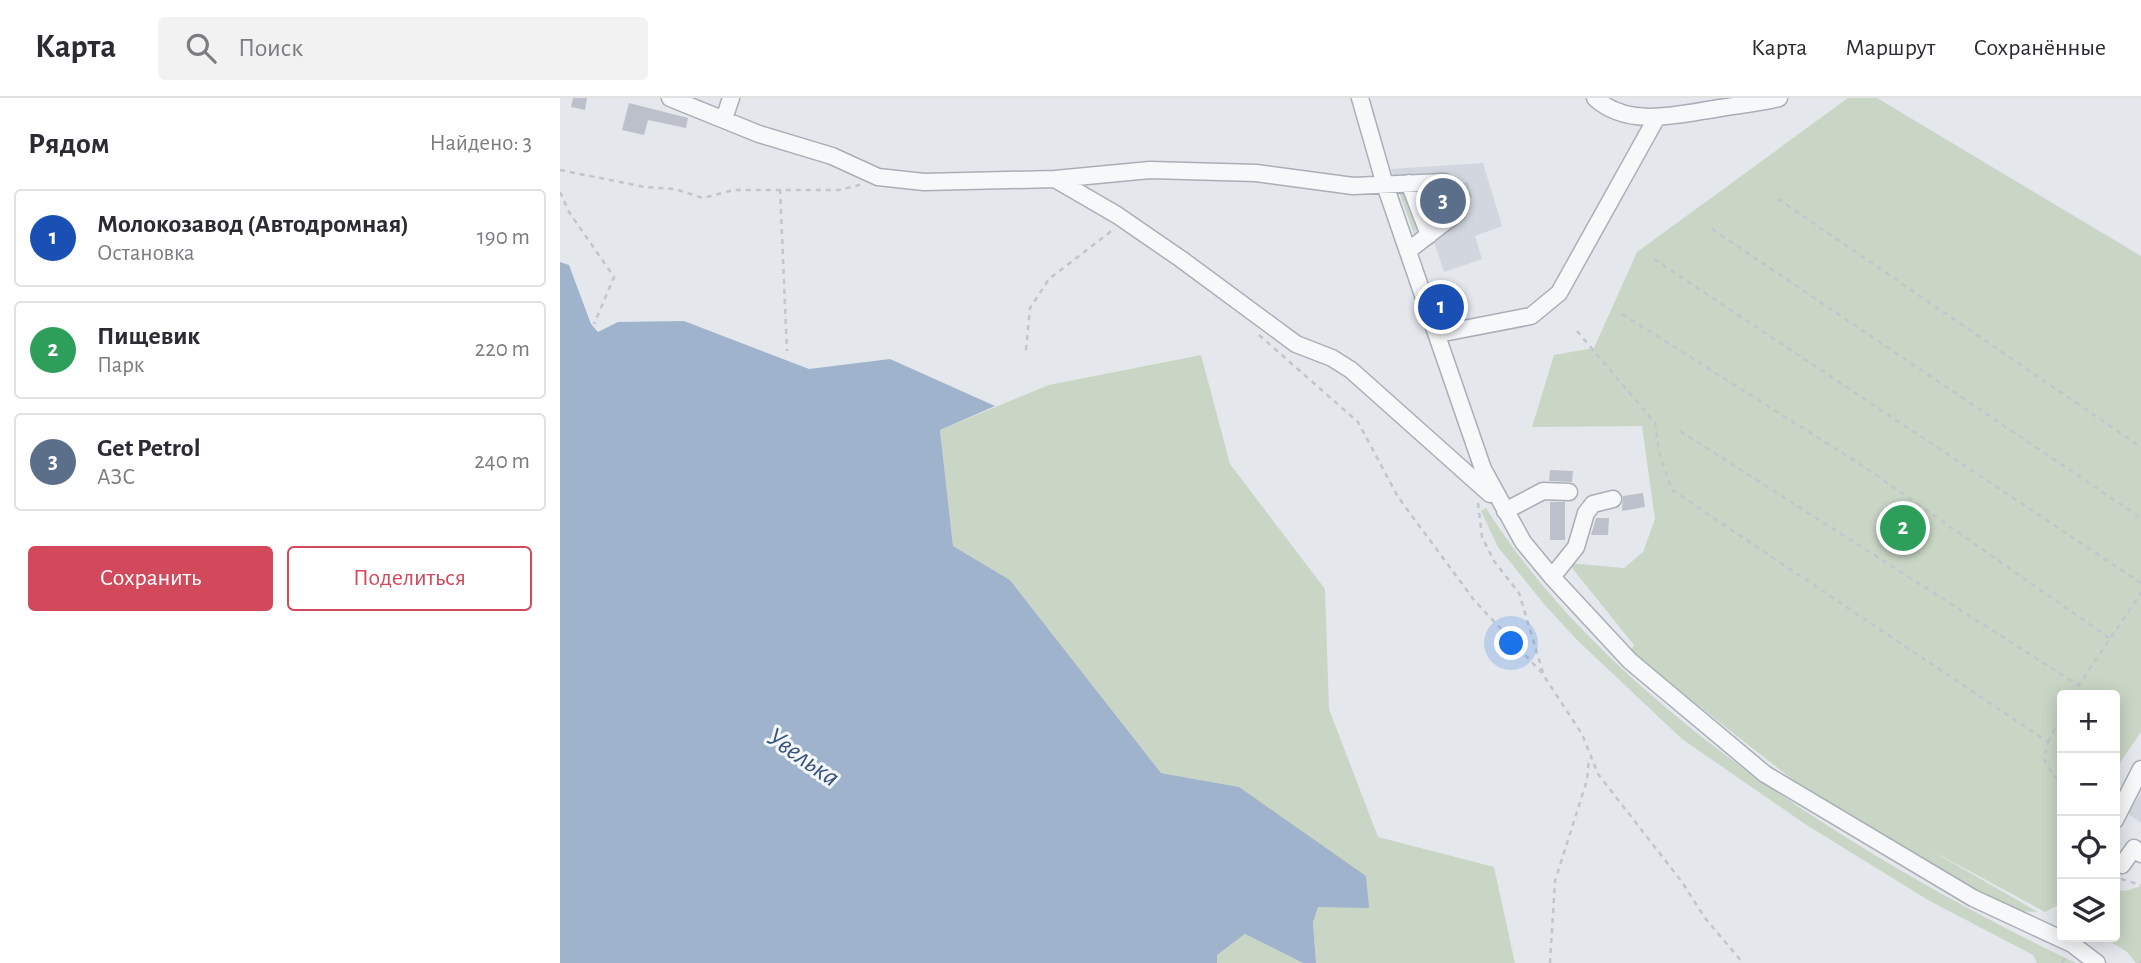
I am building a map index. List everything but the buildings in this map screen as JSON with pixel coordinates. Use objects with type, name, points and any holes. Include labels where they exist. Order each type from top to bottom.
[{"type":"street","points":[[670,98],[759,134],[832,156],[878,177],[968,184],[1150,170],[1256,173],[1320,184],[1444,182],[1457,213],[1409,250]]},
{"type":"street","points":[[724,119],[731,98]]},
{"type":"street","points":[[1360,98],[1385,185],[1474,446],[1502,507]]},
{"type":"street","points":[[1595,98],[1605,107],[1630,116],[1657,117],[1779,98]]},
{"type":"street","points":[[1438,334],[1531,316],[1559,293],[1657,117]]},
{"type":"street","points":[[1055,179],[1124,220],[1296,344],[1332,358],[1352,370],[1412,427],[1478,482],[1502,507],[1552,577],[1630,661],[1765,774],[1973,898],[2057,933]]},
{"type":"street","points":[[1415,183],[1433,231]]},
{"type":"street","points":[[1502,507],[1543,491],[1569,492]]},
{"type":"street","points":[[1552,577],[1576,547],[1586,513],[1593,504],[1613,499]]},
{"type":"street","points":[[2116,816],[2123,798],[2141,769]]},
{"type":"street","points":[[2120,868],[2134,848],[2141,854]]},
{"type":"street","points":[[2075,942],[2097,963]]},
{"type":"path","points":[[560,170],[645,187],[675,189],[703,198],[734,190],[839,190],[878,177]]},
{"type":"path","points":[[780,189],[787,351]]},
{"type":"path","points":[[560,192],[569,212],[614,277],[594,324]]},
{"type":"path","points":[[1778,199],[2141,447]]},
{"type":"path","points":[[1026,350],[1030,308],[1049,279],[1124,220]]},
{"type":"path","points":[[1712,229],[2141,518]]},
{"type":"path","points":[[1654,259],[2141,583]]},
{"type":"path","points":[[1622,314],[1869,470],[2109,638]]},
{"type":"path","points":[[1253,330],[1358,422],[1398,497],[1474,600],[1544,676],[1582,734],[1598,774],[1682,882],[1705,918],[1743,963]]},
{"type":"path","points":[[1577,331],[1655,423],[1660,457],[1672,490],[2048,742]]},
{"type":"path","points":[[1680,431],[2078,685]]},
{"type":"path","points":[[1478,482],[1482,537],[1494,561],[1518,593],[1544,676]]},
{"type":"path","points":[[2076,690],[2141,593]]},
{"type":"path","points":[[2057,725],[2048,742],[2044,759],[2057,778]]},
{"type":"path","points":[[1550,963],[1555,881],[1587,780],[1589,757]]},
{"type":"path","points":[[2120,872],[2141,886]]},
{"type":"shaded area","points":[[1483,163],[1502,226],[1475,236],[1482,259],[1444,272],[1435,244],[1420,250],[1391,169]]},
{"type":"shaded area","points":[[2141,793],[2141,823],[2127,813]]},
{"type":"green space","points":[[1848,98],[1877,98],[2141,256],[2141,732],[2120,764],[2120,690],[2057,690],[2057,906],[2045,912],[1927,848],[2038,912],[2014,911],[1816,798],[1630,652],[1634,645],[1568,563],[1624,568],[1643,552],[1655,519],[1642,426],[1532,427],[1554,355],[1594,348],[1637,252]]},
{"type":"green space","points":[[1405,192],[1417,228],[1413,230],[1400,194]]},
{"type":"green space","points":[[1201,355],[1230,464],[1325,589],[1329,709],[1378,837],[1494,867],[1515,963],[1316,963],[1313,921],[1317,907],[1239,787],[1161,773],[1010,580],[953,546],[940,430],[1049,385]]},
{"type":"green space","points":[[1486,508],[1539,581],[1602,649],[1673,713],[1750,773],[1830,828],[1913,878],[2076,963],[2037,963],[2033,955],[1928,900],[1805,824],[1682,739],[1577,640],[1544,604],[1498,547],[1481,511]]},
{"type":"green space","points":[[2141,886],[2141,963],[2136,963],[2127,952],[2111,942],[2120,942],[2120,890]]},
{"type":"green space","points":[[1245,934],[1303,963],[1217,963],[1217,955]]},
{"type":"water","name":"Увелька","points":[[560,262],[569,265],[591,324],[598,332],[618,322],[684,321],[809,369],[890,359],[995,406],[940,430],[953,546],[1010,580],[1161,773],[1239,787],[1366,876],[1369,908],[1318,907],[1313,922],[1316,963],[1303,963],[1245,934],[1217,955],[1217,963],[560,963]]},
{"type":"place","name":"Get Petrol","points":[[1443,201]]},
{"type":"place","name":"Молокозавод (Автодромная)","points":[[1441,307]]},
{"type":"place","name":"Пищевик","points":[[1903,528]]}]
